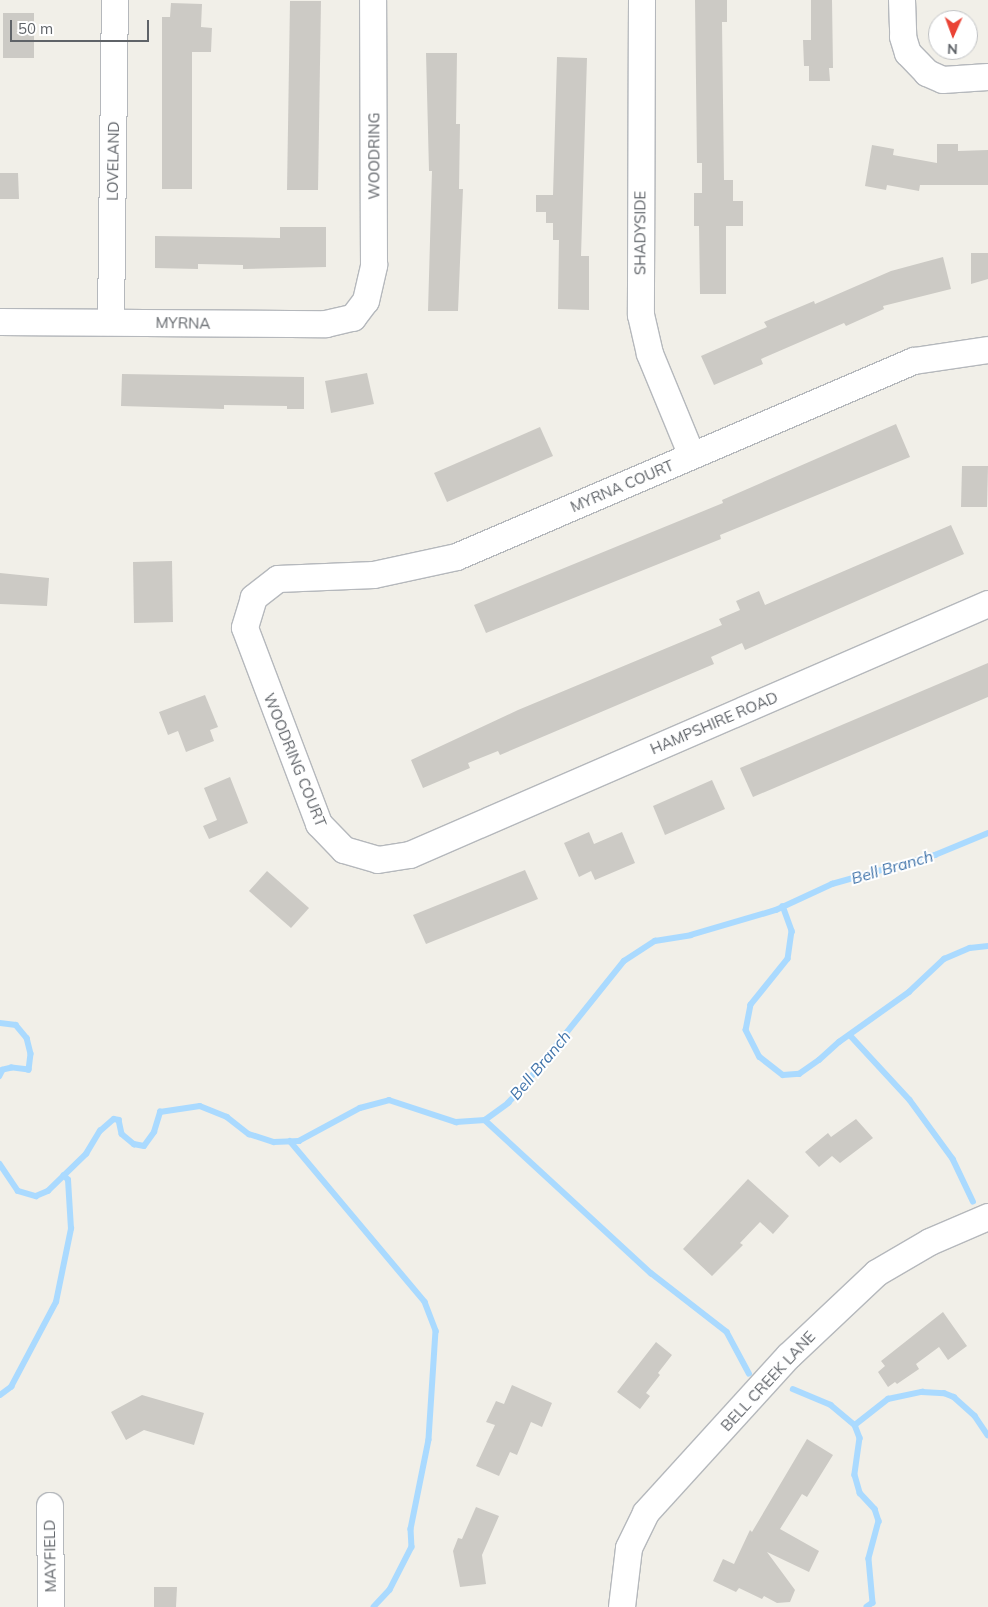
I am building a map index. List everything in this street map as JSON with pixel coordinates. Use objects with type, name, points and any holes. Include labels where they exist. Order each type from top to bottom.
[{"type":"street","name":"LOVELAND","points":[[110,322],[115,0]]},
{"type":"street","name":"WOODRING","points":[[361,310],[372,288],[374,265],[373,0]]},
{"type":"street","name":"SHADYSIDE","points":[[642,0],[641,315],[650,354],[692,456]]},
{"type":"street","points":[[902,0],[903,37],[908,53],[927,73],[943,80],[988,77]]},
{"type":"street","name":"MYRNA","points":[[0,322],[326,324],[344,322],[361,310]]},
{"type":"street","name":"MYRNA COURT","points":[[254,598],[269,583],[288,576],[374,575],[457,556],[914,361],[988,350]]},
{"type":"street","name":"WOODRING COURT","points":[[254,598],[246,618],[248,641],[313,812],[326,834],[344,850],[378,860],[410,855],[464,831]]},
{"type":"street","name":"HAMPSHIRE ROAD","points":[[464,831],[988,604]]},
{"type":"street","name":"BELL CREEK LANE","points":[[622,1607],[629,1548],[646,1514],[789,1356],[877,1273],[930,1242],[988,1217]]},
{"type":"street","name":"MAYFIELD","points":[[50,1506],[51,1607]]},
{"type":"building","points":[[695,0],[727,0],[727,22],[722,22],[724,180],[733,180],[733,201],[743,201],[743,226],[726,226],[726,294],[700,294],[699,226],[694,226],[694,193],[702,193],[702,163],[697,163]]},
{"type":"building","points":[[811,0],[832,0],[833,68],[829,68],[830,81],[809,81],[809,66],[804,66],[803,40],[811,40]]},
{"type":"building","points":[[290,1],[321,1],[318,190],[287,190]]},
{"type":"building","points":[[171,3],[202,4],[201,27],[212,28],[211,52],[192,52],[192,189],[162,189],[162,17],[170,17]]},
{"type":"building","points":[[3,13],[34,13],[34,58],[3,58]]},
{"type":"building","points":[[426,53],[457,53],[456,124],[460,124],[459,189],[463,189],[458,311],[428,311],[432,171],[429,171]]},
{"type":"building","points":[[557,57],[587,58],[581,256],[589,256],[589,310],[558,309],[559,240],[553,240],[553,223],[546,223],[546,212],[536,212],[536,195],[553,195]]},
{"type":"building","points":[[937,144],[958,144],[958,151],[988,150],[988,185],[920,185],[919,191],[887,185],[886,190],[865,186],[872,145],[894,149],[893,155],[937,163]]},
{"type":"building","points":[[0,173],[18,173],[19,199],[0,199]]},
{"type":"building","points":[[280,227],[326,227],[326,267],[243,269],[243,265],[198,264],[198,269],[155,268],[155,236],[280,238]]},
{"type":"building","points":[[971,253],[988,253],[988,279],[971,284]]},
{"type":"building","points":[[943,257],[951,289],[883,306],[884,309],[846,326],[844,323],[761,359],[763,364],[714,385],[701,356],[767,327],[764,322],[814,301],[815,304],[891,271]]},
{"type":"building","points":[[367,373],[374,404],[331,413],[325,381]]},
{"type":"building","points":[[122,374],[304,377],[304,409],[287,409],[287,406],[224,405],[224,409],[121,406]]},
{"type":"building","points":[[896,424],[910,457],[720,535],[721,539],[486,633],[474,605],[723,503],[722,500]]},
{"type":"building","points":[[540,427],[553,456],[447,502],[434,473]]},
{"type":"building","points":[[962,466],[988,466],[987,507],[961,507]]},
{"type":"building","points":[[951,525],[964,554],[745,650],[742,643],[711,657],[714,664],[500,755],[498,751],[468,763],[470,768],[423,788],[411,760],[518,710],[722,625],[719,619],[740,610],[736,601],[759,591],[765,605]]},
{"type":"building","points":[[172,561],[173,622],[134,623],[133,562]]},
{"type":"building","points":[[0,573],[49,578],[47,606],[0,604]]},
{"type":"building","points":[[988,663],[988,697],[753,797],[740,768]]},
{"type":"building","points":[[205,695],[218,727],[210,730],[214,741],[186,752],[178,731],[168,735],[159,712]]},
{"type":"building","points":[[230,777],[248,823],[209,839],[203,826],[217,820],[204,788]]},
{"type":"building","points":[[712,780],[725,809],[665,835],[653,806]]},
{"type":"building","points":[[589,832],[594,844],[622,832],[635,863],[595,880],[591,871],[579,877],[564,843]]},
{"type":"building","points":[[525,870],[538,899],[426,944],[413,915]]},
{"type":"building","points":[[267,871],[309,908],[291,928],[249,891]]},
{"type":"building","points":[[856,1119],[873,1138],[840,1163],[832,1156],[819,1167],[805,1152],[828,1133],[831,1137]]},
{"type":"building","points":[[748,1179],[789,1216],[773,1234],[760,1222],[740,1243],[743,1245],[712,1276],[683,1249]]},
{"type":"building","points":[[943,1312],[967,1346],[948,1360],[939,1347],[916,1364],[919,1369],[897,1384],[895,1382],[888,1387],[878,1372],[885,1366],[881,1361]]},
{"type":"building","points":[[656,1342],[672,1355],[646,1393],[650,1396],[640,1409],[617,1392]]},
{"type":"building","points":[[512,1385],[552,1403],[542,1427],[531,1422],[517,1455],[510,1452],[499,1476],[476,1466],[495,1425],[486,1422],[496,1401],[504,1404]]},
{"type":"building","points":[[142,1395],[204,1413],[194,1445],[144,1430],[126,1440],[111,1412]]},
{"type":"building","points":[[807,1439],[833,1455],[807,1497],[802,1494],[780,1529],[819,1551],[809,1572],[767,1552],[795,1590],[790,1602],[777,1603],[764,1596],[762,1599],[739,1588],[736,1592],[713,1581],[723,1559],[734,1564],[750,1530],[752,1532]]},
{"type":"building","points":[[476,1507],[499,1516],[482,1555],[486,1584],[460,1587],[453,1551],[458,1538],[462,1539]]},
{"type":"building","points":[[154,1587],[177,1587],[176,1607],[154,1607]]},
{"type":"waterway","name":"Bell Branch","points":[[0,1164],[18,1191],[36,1196],[48,1191],[86,1154],[100,1131],[114,1119],[119,1120],[122,1134],[134,1144],[144,1146],[154,1132],[160,1112],[200,1106],[227,1117],[249,1134],[274,1142],[299,1141],[360,1108],[389,1100],[456,1122],[485,1120],[508,1103],[523,1087],[624,961],[655,941],[691,935],[776,910],[832,884],[935,855],[988,833]]},
{"type":"waterway","points":[[783,906],[792,931],[788,959],[751,1005],[746,1030],[760,1057],[783,1075],[799,1074],[819,1060],[839,1042],[909,992],[944,959],[970,948],[988,946]]},
{"type":"waterway","name":"Bell Branch","points":[[0,1023],[16,1025],[27,1038],[31,1054],[29,1070],[12,1068],[3,1070],[0,1076]]},
{"type":"waterway","points":[[850,1035],[910,1100],[953,1159],[973,1201]]},
{"type":"waterway","points":[[485,1120],[651,1273],[727,1332],[749,1373]]},
{"type":"waterway","points":[[290,1141],[425,1302],[436,1331],[429,1440],[411,1529],[412,1547],[390,1590],[374,1607]]},
{"type":"waterway","points":[[0,1395],[11,1387],[56,1302],[71,1229],[68,1180],[64,1176]]},
{"type":"waterway","points":[[793,1389],[831,1405],[855,1425],[860,1438],[855,1475],[860,1493],[875,1509],[879,1521],[869,1559],[873,1603],[867,1607]]},
{"type":"waterway","points":[[855,1425],[888,1399],[922,1392],[944,1393],[954,1397],[975,1416],[988,1435]]}]
